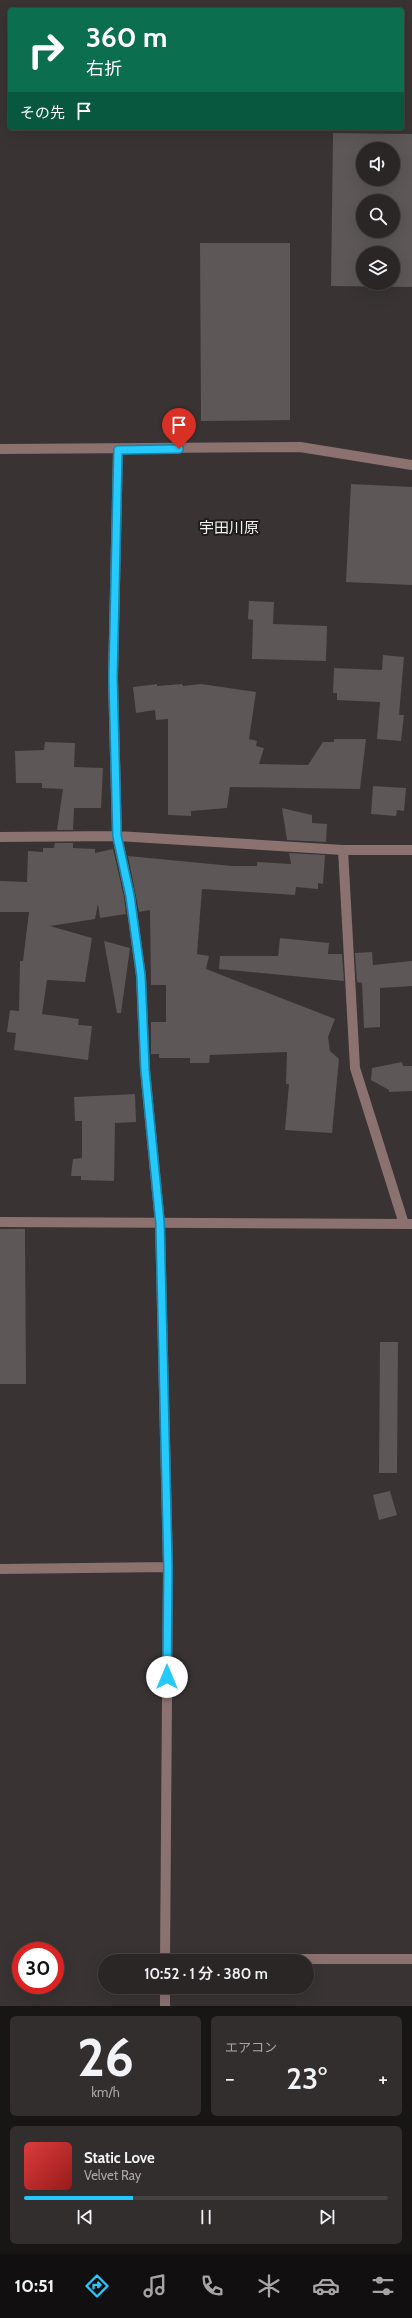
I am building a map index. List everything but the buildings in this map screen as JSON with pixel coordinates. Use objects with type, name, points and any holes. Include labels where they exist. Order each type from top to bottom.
[{"type":"street","points":[[0,449],[118,450],[300,447],[412,465]]},
{"type":"street","points":[[118,450],[113,678],[117,836],[130,896],[141,976],[145,1070],[160,1223],[168,1568],[165,1954]]},
{"type":"street","points":[[0,836],[117,836],[343,850],[412,850]]},
{"type":"street","points":[[0,1222],[408,1224],[355,1068],[343,850]]},
{"type":"street","points":[[0,1569],[168,1568]]},
{"type":"street","points":[[314,1959],[412,1959]]},
{"type":"street","points":[[165,1994],[165,2006]]},
{"type":"district","name":"宇田川原","points":[[229,528]]},
{"type":"route","points":[[167,1677],[168,1568],[160,1223],[145,1070],[141,976],[130,896],[117,836],[113,678],[118,450],[179,449]]}]
